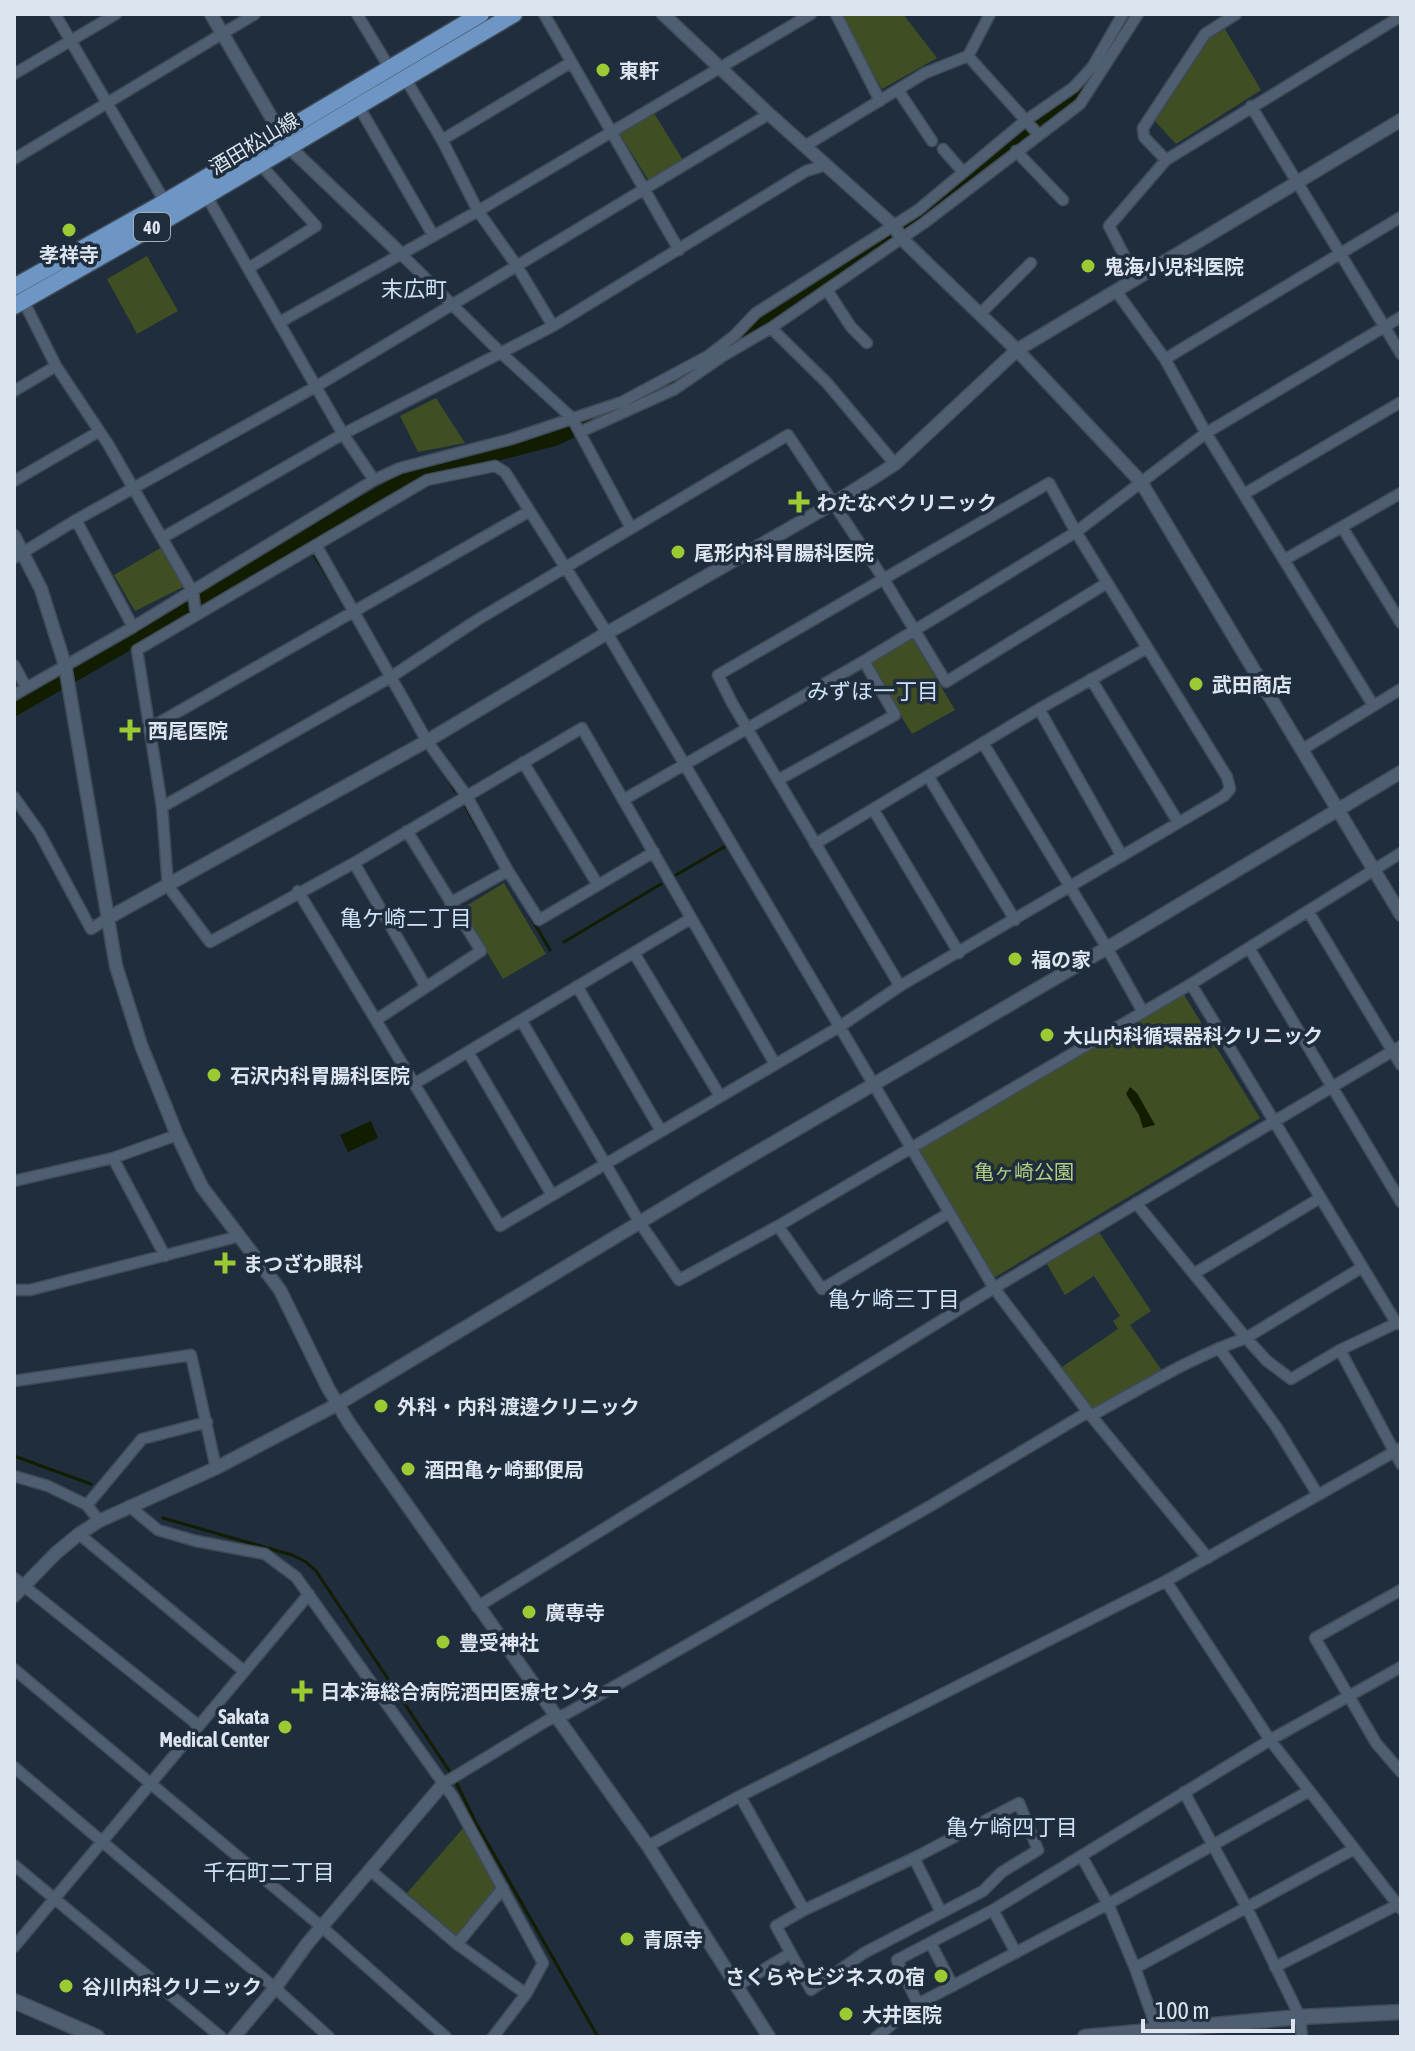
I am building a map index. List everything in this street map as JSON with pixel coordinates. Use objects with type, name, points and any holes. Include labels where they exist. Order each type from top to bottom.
[{"type":"main road","name":"酒田松山線","points":[[17,298],[259,163],[283,139],[389,67],[481,14]]},
{"type":"main road","name":"酒田松山線","points":[[17,298],[165,202],[283,139],[358,105],[514,14]]},
{"type":"main road","points":[[14,2001],[97,2037]]},
{"type":"main road","points":[[1085,2037],[1159,2034],[1300,2017],[1401,2012]]},
{"type":"street","points":[[55,14],[165,202]]},
{"type":"street","points":[[14,74],[116,14]]},
{"type":"street","points":[[211,14],[283,139],[499,351],[572,418],[631,528]]},
{"type":"street","points":[[14,159],[255,14]]},
{"type":"street","points":[[357,14],[389,67]]},
{"type":"street","points":[[544,14],[643,192],[679,250]]},
{"type":"street","points":[[663,14],[894,226],[902,239],[1017,350],[1141,482],[1401,915]]},
{"type":"street","points":[[280,322],[478,211],[811,14]]},
{"type":"street","points":[[836,14],[880,101]]},
{"type":"street","points":[[805,146],[925,73],[968,56],[990,14]]},
{"type":"street","points":[[14,695],[193,592],[374,480],[400,468],[511,439],[622,402],[708,356],[734,336],[756,313],[894,226],[1025,121],[1074,87],[1093,66],[1123,14]]},
{"type":"street","points":[[580,432],[675,389],[902,239],[1080,104],[1138,14]]},
{"type":"street","points":[[1166,160],[1144,137],[1143,128],[1205,34],[1236,14]]},
{"type":"street","points":[[1136,279],[1109,226],[1166,160],[1401,16]]},
{"type":"street","points":[[968,56],[1038,134]]},
{"type":"street","points":[[442,140],[570,63]]},
{"type":"street","points":[[405,78],[442,140],[478,211],[517,266],[553,326]]},
{"type":"street","points":[[898,90],[932,141]]},
{"type":"street","points":[[358,105],[433,235]]},
{"type":"street","points":[[1251,106],[1401,354]]},
{"type":"street","points":[[18,554],[317,386],[769,114]]},
{"type":"street","points":[[14,797],[39,832],[91,929],[427,741],[834,503],[895,464],[1017,350],[1401,120]]},
{"type":"street","points":[[943,149],[963,172]]},
{"type":"street","points":[[1016,151],[1063,200]]},
{"type":"street","points":[[249,268],[316,226],[259,163]]},
{"type":"street","points":[[162,538],[343,434],[499,351],[553,326],[806,171],[826,165]]},
{"type":"street","points":[[206,195],[343,434],[374,480]]},
{"type":"street","points":[[1165,359],[1401,217]]},
{"type":"street","points":[[980,314],[1031,263]]},
{"type":"street","points":[[827,290],[851,327],[867,343]]},
{"type":"street","points":[[1116,291],[1165,359],[1206,433],[1373,705]]},
{"type":"street","points":[[17,298],[56,366],[108,444],[193,592],[196,615]]},
{"type":"street","points":[[623,800],[864,661],[1076,532],[1206,433],[1401,317]]},
{"type":"street","points":[[771,328],[827,383],[895,464]]},
{"type":"street","points":[[14,391],[56,366]]},
{"type":"street","points":[[1244,494],[1401,402]]},
{"type":"street","points":[[14,481],[98,432]]},
{"type":"street","points":[[162,807],[391,677],[477,620],[788,435],[883,578],[946,682],[1107,583]]},
{"type":"street","points":[[775,1064],[582,728],[354,863],[210,942],[168,886],[162,807],[137,650],[427,480],[495,466],[505,472],[607,633],[682,765],[994,1288],[1090,1414],[1208,1558]]},
{"type":"street","points":[[298,891],[500,1226],[839,1027],[900,986],[1224,796],[1230,789],[1227,777],[1049,483],[718,675],[900,986]]},
{"type":"street","points":[[1284,560],[1401,493]]},
{"type":"street","points":[[148,729],[528,512]]},
{"type":"street","points":[[76,520],[133,627]]},
{"type":"street","points":[[1342,527],[1401,623]]},
{"type":"street","points":[[14,536],[18,554],[41,589],[65,665],[116,966],[177,1135],[202,1187],[280,1290],[338,1404],[477,1607],[648,1846],[769,2037]]},
{"type":"street","points":[[316,545],[427,741],[466,795],[539,920],[654,852]]},
{"type":"street","points":[[815,844],[1147,648]]},
{"type":"street","points":[[778,780],[895,715],[864,661]]},
{"type":"street","points":[[14,665],[26,687]]},
{"type":"street","points":[[1091,679],[1178,822]]},
{"type":"street","points":[[1303,749],[1401,689]]},
{"type":"street","points":[[1039,709],[1122,856]]},
{"type":"street","points":[[983,743],[1143,1012]]},
{"type":"street","points":[[523,762],[598,885]]},
{"type":"street","points":[[14,1596],[18,1581],[99,1521],[216,1468],[338,1404],[1401,772]]},
{"type":"street","points":[[928,776],[1015,920]]},
{"type":"street","points":[[873,809],[959,953]]},
{"type":"street","points":[[376,1020],[481,951],[407,831]]},
{"type":"street","points":[[521,1020],[640,1223],[679,1280],[778,1226],[1191,984],[1401,853]]},
{"type":"street","points":[[354,863],[426,987]]},
{"type":"street","points":[[450,903],[508,871]]},
{"type":"street","points":[[1308,911],[1397,1048],[1401,1065]]},
{"type":"street","points":[[414,1084],[690,919]]},
{"type":"street","points":[[1249,948],[1401,1202]]},
{"type":"street","points":[[634,953],[720,1096]]},
{"type":"street","points":[[1136,1203],[1246,1338],[1267,1361],[1291,1379],[1340,1350],[1399,1323],[1361,1268],[1191,984]]},
{"type":"street","points":[[577,986],[661,1131]]},
{"type":"street","points":[[477,1607],[994,1288],[1397,1048]]},
{"type":"street","points":[[468,1052],[552,1195]]},
{"type":"street","points":[[14,1181],[113,1158],[177,1135]]},
{"type":"street","points":[[113,1158],[165,1256]]},
{"type":"street","points":[[1195,1273],[1320,1198]]},
{"type":"street","points":[[778,1226],[822,1289],[949,1213]]},
{"type":"street","points":[[14,1290],[30,1290],[240,1236]]},
{"type":"street","points":[[234,2037],[307,1944],[444,1783],[548,1720],[1090,1414],[1219,1348],[1246,1338],[1361,1268]]},
{"type":"street","points":[[1219,1348],[1277,1428],[1318,1495]]},
{"type":"street","points":[[1340,1350],[1398,1450],[1401,1464]]},
{"type":"street","points":[[14,1381],[191,1355],[216,1468]]},
{"type":"street","points":[[87,1505],[142,1439],[207,1422]]},
{"type":"street","points":[[648,1846],[740,1796],[1166,1581],[1398,1450]]},
{"type":"street","points":[[14,1476],[48,1486],[87,1505],[99,1521]]},
{"type":"street","points":[[129,1506],[158,1530],[265,1554],[296,1577],[444,1783],[543,1963],[526,1994],[493,2037]]},
{"type":"street","points":[[79,1534],[244,1671]]},
{"type":"street","points":[[18,1581],[198,1725]]},
{"type":"street","points":[[1166,1581],[1270,1740],[1399,1907],[1275,1967]]},
{"type":"street","points":[[1401,1590],[1315,1638],[1376,1743],[1401,1772]]},
{"type":"street","points":[[16,1943],[309,1594]]},
{"type":"street","points":[[918,2004],[897,1960],[993,1910],[1270,1740],[1401,1667]]},
{"type":"street","points":[[14,1669],[323,1928],[446,2037]]},
{"type":"street","points":[[14,1767],[329,2037]]},
{"type":"street","points":[[876,2037],[918,2004],[1108,1904],[1309,1791]]},
{"type":"street","points":[[1184,1792],[1246,1906],[1300,2017],[1302,2037]]},
{"type":"street","points":[[740,1796],[804,1910]]},
{"type":"street","points":[[1019,1803],[1038,1850],[1002,1872],[983,1891],[864,1953],[811,1990],[776,1926],[914,1858],[1019,1803]]},
{"type":"street","points":[[1135,1968],[1354,1849]]},
{"type":"street","points":[[1082,1857],[1108,1904],[1159,2034]]},
{"type":"street","points":[[914,1858],[941,1912]]},
{"type":"street","points":[[14,1865],[221,2037]]},
{"type":"street","points":[[370,1870],[457,1944],[526,1994]]},
{"type":"street","points":[[457,1944],[503,1888]]},
{"type":"street","points":[[993,1910],[1016,1953]]},
{"type":"street","points":[[931,1944],[953,1986]]},
{"type":"street","points":[[737,1986],[789,1954]]},
{"type":"green space","points":[[903,14],[937,58],[882,89],[840,16]]},
{"type":"green space","points":[[1225,29],[1261,90],[1176,144],[1154,120],[1208,39]]},
{"type":"green space","points":[[652,110],[683,160],[649,181],[618,131]]},
{"type":"green space","points":[[147,256],[178,311],[137,334],[107,279]]},
{"type":"green space","points":[[436,398],[465,443],[418,452],[400,416]]},
{"type":"green space","points":[[164,546],[189,584],[135,611],[114,575]]},
{"type":"green space","points":[[912,638],[955,710],[912,734],[869,663]]},
{"type":"green space","points":[[504,883],[546,954],[503,979],[461,909]]},
{"type":"green space","name":"亀ヶ崎公園","points":[[1181,990],[1260,1118],[992,1279],[915,1147]]},
{"type":"green space","points":[[1097,1229],[1151,1311],[1130,1325],[1163,1372],[1095,1411],[1059,1369],[1118,1329],[1113,1321],[1120,1316],[1094,1276],[1065,1295],[1045,1261]]},
{"type":"green space","points":[[464,1827],[498,1887],[457,1936],[407,1893]]},
{"type":"shaded area","points":[[1130,1087],[1137,1093],[1155,1125],[1143,1128],[1126,1094]]},
{"type":"shaded area","points":[[371,1121],[378,1138],[348,1152],[340,1135]]},
{"type":"waterway","points":[[14,707],[423,471],[554,437],[679,378],[918,221],[1020,133],[1059,107],[1091,77],[1129,14]]},
{"type":"waterway","points":[[314,555],[341,598]]},
{"type":"waterway","points":[[449,780],[455,791]]},
{"type":"waterway","points":[[465,806],[492,852]]},
{"type":"waterway","points":[[676,875],[724,847]]},
{"type":"waterway","points":[[564,942],[661,884]]},
{"type":"waterway","points":[[522,902],[550,950]]},
{"type":"waterway","points":[[14,1456],[91,1484]]},
{"type":"waterway","points":[[163,1518],[292,1555],[316,1571],[454,1778],[476,1823],[598,2037]]},
{"type":"place","name":"東軒","points":[[603,70]]},
{"type":"place","name":"孝祥寺","points":[[69,230]]},
{"type":"place","name":"鬼海小児科医院","points":[[1088,266]]},
{"type":"place","name":"わたなべクリニック","points":[[799,502]]},
{"type":"place","name":"尾形内科胃腸科医院","points":[[678,552]]},
{"type":"place","name":"武田商店","points":[[1196,684]]},
{"type":"place","name":"西尾医院","points":[[130,730]]},
{"type":"place","name":"福の家","points":[[1015,959]]},
{"type":"place","name":"大山内科循環器科クリニック","points":[[1047,1035]]},
{"type":"place","name":"石沢内科胃腸科医院","points":[[214,1075]]},
{"type":"place","name":"まつざわ眼科","points":[[225,1263]]},
{"type":"place","name":"外科・内科 渡邊クリニック","points":[[381,1406]]},
{"type":"place","name":"酒田亀ヶ崎郵便局","points":[[408,1469]]},
{"type":"place","name":"廣専寺","points":[[529,1612]]},
{"type":"place","name":"豊受神社","points":[[443,1642]]},
{"type":"place","name":"日本海総合病院酒田医療センター","points":[[302,1691]]},
{"type":"place","name":"Sakata Medical Center","points":[[285,1727]]},
{"type":"place","name":"青原寺","points":[[627,1939]]},
{"type":"place","name":"さくらやビジネスの宿","points":[[941,1976]]},
{"type":"place","name":"谷川内科クリニック","points":[[66,1986]]},
{"type":"place","name":"大井医院","points":[[846,2014]]},
{"type":"district","name":"末広町","points":[[414,289]]},
{"type":"district","name":"みずほ一丁目","points":[[873,691]]},
{"type":"district","name":"亀ケ崎二丁目","points":[[406,918]]},
{"type":"district","name":"亀ケ崎三丁目","points":[[894,1299]]},
{"type":"district","name":"亀ケ崎四丁目","points":[[1012,1827]]},
{"type":"district","name":"千石町二丁目","points":[[269,1872]]}]
